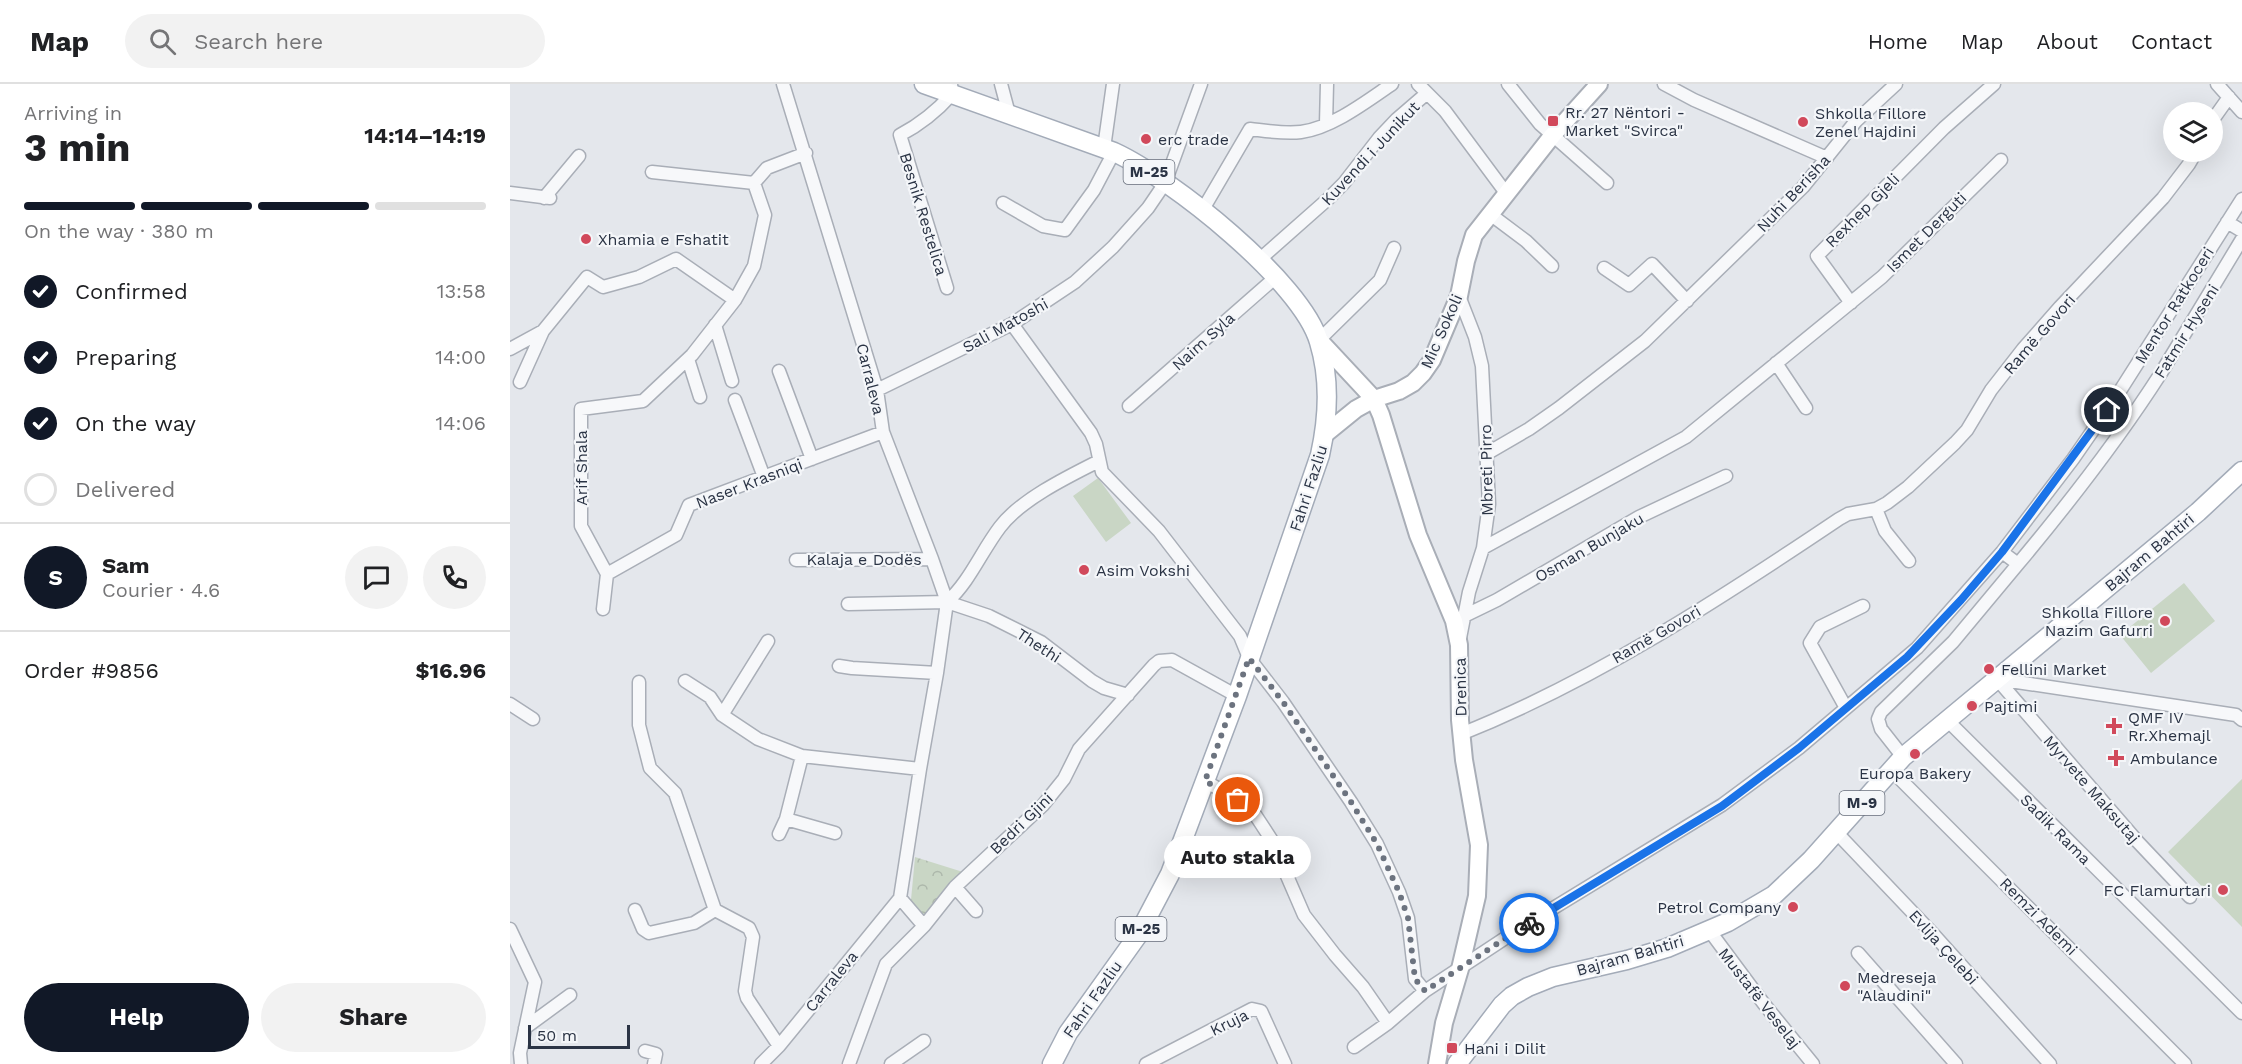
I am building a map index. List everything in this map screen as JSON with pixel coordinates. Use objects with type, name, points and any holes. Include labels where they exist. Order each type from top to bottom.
[{"type":"main road","name":"Fahri Fazliu","points":[[924,84],[952,89],[1009,114],[1109,150],[1131,160],[1166,183],[1203,211],[1259,260],[1294,298],[1319,340],[1325,381],[1324,435],[1311,486],[1237,696],[1170,874],[1138,935],[1068,1032],[1052,1064]]},
{"type":"main road","name":"Bajram Bahtiri","points":[[1457,1064],[1502,1005],[1528,987],[1553,977],[1667,948],[1752,909],[1774,895],[1793,880],[1897,764],[2240,476]]},
{"type":"street","name":"Carraleva","points":[[761,1064],[900,898],[937,673],[946,602],[932,559],[883,432],[877,390],[783,84]]},
{"type":"street","points":[[1001,84],[1009,114]]},
{"type":"street","points":[[1004,202],[1043,226],[1065,230],[1094,190],[1109,150],[1113,84]]},
{"type":"street","name":"Sali Matoshi","points":[[877,390],[1012,324],[1075,282],[1113,247],[1148,208],[1166,183],[1201,84]]},
{"type":"street","points":[[1326,124],[1327,84]]},
{"type":"street","points":[[1203,211],[1250,129],[1301,132],[1315,129],[1392,84]]},
{"type":"street","points":[[1508,84],[1552,136],[1607,183]]},
{"type":"street","name":"Mic Sokoli","points":[[1324,435],[1341,419],[1374,399],[1399,391],[1424,373],[1432,360],[1459,296],[1474,235],[1552,136],[1599,84]]},
{"type":"street","points":[[1664,84],[1694,100],[1827,158]]},
{"type":"street","name":"Nuhi Berisha","points":[[1486,453],[1529,429],[1577,395],[1645,341],[1803,187],[1856,122],[1896,84]]},
{"type":"street","name":"Rexhep Gjeli","points":[[1851,303],[1817,256],[1944,128],[1994,84]]},
{"type":"street","points":[[2217,84],[2242,112]]},
{"type":"street","name":"Besnik Restelica","points":[[947,288],[900,135],[929,117],[952,89]]},
{"type":"street","points":[[1422,89],[1445,111],[1506,193]]},
{"type":"street","name":"Kuvendi i Junikut","points":[[1259,260],[1344,183],[1379,138],[1422,89]]},
{"type":"street","points":[[2223,105],[2229,97]]},
{"type":"street","points":[[652,172],[754,183],[767,168],[806,153]]},
{"type":"street","points":[[510,193],[549,198],[579,156]]},
{"type":"street","name":"Ismet Derguti","points":[[1851,303],[1882,277],[2001,160]]},
{"type":"street","name":"Ramë Govori","points":[[1461,734],[1540,698],[1630,649],[1741,584],[1839,519],[1848,514],[1876,508],[1887,503],[1908,487],[1967,430],[1991,390],[2024,349],[2060,307],[2163,198],[2190,162]]},
{"type":"street","name":"Arif Shala","points":[[607,574],[581,526],[581,409],[643,401],[688,358],[735,300],[754,266],[765,215],[754,183]]},
{"type":"street","name":"Mentor Ratkoceri","points":[[1354,1047],[1388,1023],[1425,991],[1519,929],[1722,806],[1799,748],[1917,648],[2002,552],[2073,459],[2118,394],[2242,199]]},
{"type":"street","points":[[1490,214],[1526,241],[1552,266]]},
{"type":"street","points":[[2227,222],[2242,231]]},
{"type":"street","name":"Fatmir Hyseni","points":[[1897,764],[1881,729],[1878,718],[1881,712],[1953,642],[2056,518],[2160,374],[2242,239]]},
{"type":"street","points":[[1319,340],[1380,280],[1394,248]]},
{"type":"street","points":[[520,382],[543,331],[588,277],[603,287],[639,278],[676,259],[735,300]]},
{"type":"street","points":[[1604,268],[1629,285],[1652,264],[1687,301]]},
{"type":"street","name":"Naim Syla","points":[[1130,406],[1276,276]]},
{"type":"street","name":"Mbreti Pirro","points":[[1459,296],[1475,337],[1482,366],[1489,504],[1483,548],[1459,619]]},
{"type":"street","points":[[1483,548],[1686,437],[1851,303]]},
{"type":"street","points":[[1012,324],[1091,433],[1096,444],[1102,472],[1159,531],[1240,636],[1249,658],[1283,702],[1351,802],[1390,868],[1408,918],[1415,979],[1425,991]]},
{"type":"street","points":[[715,326],[732,381]]},
{"type":"street","points":[[510,350],[543,331]]},
{"type":"street","name":"Drenica","points":[[1319,340],[1374,399],[1388,434],[1418,535],[1459,619],[1461,734],[1479,845],[1479,870],[1477,896],[1460,969],[1444,1023],[1437,1064]]},
{"type":"street","points":[[688,358],[700,397]]},
{"type":"street","points":[[1776,363],[1806,408]]},
{"type":"street","name":"Naser Krasniqi","points":[[779,371],[812,459]]},
{"type":"street","points":[[735,400],[764,477]]},
{"type":"street","name":"Naser Krasniqi","points":[[607,574],[676,535],[689,505],[883,432]]},
{"type":"street","points":[[946,602],[961,589],[1001,525],[1048,488],[1099,461]]},
{"type":"street","name":"Osman Bunjaku","points":[[1459,619],[1497,600],[1639,517],[1726,476]]},
{"type":"street","points":[[1876,508],[1885,531],[1909,561]]},
{"type":"street","points":[[2002,552],[2018,564]]},
{"type":"street","name":"Kalaja e Dodës","points":[[796,560],[932,559]]},
{"type":"street","points":[[603,609],[607,574]]},
{"type":"street","name":"Thethi","points":[[848,604],[946,602],[989,616],[1041,642],[1092,681],[1115,692],[1128,695]]},
{"type":"street","points":[[1846,708],[1810,643],[1820,627],[1863,606]]},
{"type":"street","points":[[722,716],[768,641]]},
{"type":"street","name":"Bedri Gjini","points":[[849,1064],[886,964],[924,926],[955,887],[1043,805],[1064,778],[1078,748],[1154,665],[1165,659],[1172,660],[1237,696]]},
{"type":"street","points":[[838,666],[937,673]]},
{"type":"street","points":[[1997,679],[2236,715],[2242,720]]},
{"type":"street","name":"Myrvete Maksutaj","points":[[1997,679],[2138,841],[2190,897]]},
{"type":"street","points":[[685,681],[710,697],[722,716],[758,739],[802,756],[920,769]]},
{"type":"street","points":[[639,682],[639,725],[650,768],[675,793],[716,910],[749,928],[753,937],[745,992],[778,1046]]},
{"type":"street","points":[[510,704],[533,719]]},
{"type":"street","name":"Sadik Rama","points":[[1947,720],[2242,1012]]},
{"type":"street","points":[[779,834],[786,819],[802,756]]},
{"type":"street","name":"Remzi Ademi","points":[[1897,764],[2185,1064]]},
{"type":"street","points":[[1205,781],[1238,800],[1254,813],[1271,839],[1304,915],[1363,987],[1388,1023]]},
{"type":"street","points":[[786,819],[835,833]]},
{"type":"street","name":"Evlija Çelebi","points":[[1836,832],[1935,936],[2050,1064]]},
{"type":"street","points":[[955,887],[976,911]]},
{"type":"street","points":[[900,898],[924,926]]},
{"type":"street","points":[[635,910],[643,929],[649,933],[694,923],[716,910]]},
{"type":"street","points":[[510,929],[535,982],[517,1054]]},
{"type":"street","name":"Mustafë Veselaj","points":[[1709,930],[1757,996],[1813,1064]]},
{"type":"street","points":[[1858,953],[1956,1064]]},
{"type":"street","points":[[525,1028],[570,995]]},
{"type":"street","name":"Kruja","points":[[1146,1064],[1252,1009],[1261,1011],[1286,1064]]},
{"type":"street","points":[[891,1064],[924,1041]]},
{"type":"street","points":[[645,1051],[656,1054],[654,1064]]},
{"type":"green space","points":[[1098,478],[1131,523],[1106,542],[1073,496]]},
{"type":"green space","points":[[2184,583],[2215,621],[2151,673],[2120,635]]},
{"type":"green space","name":"FC Flamurtari","points":[[2242,779],[2242,927],[2168,852]]},
{"type":"green space","points":[[915,857],[963,872],[924,916],[911,900]]},
{"type":"way so far","points":[[1238,800],[1205,781],[1249,658],[1283,702],[1351,802],[1390,868],[1408,918],[1415,979],[1425,991],[1529,923]]},
{"type":"place","name":"Rr. 27 Nëntori - Market \"Svirca\"","points":[[1553,121]]},
{"type":"place","name":"Shkolla Fillore Zenel Hajdini","points":[[1803,122]]},
{"type":"place","name":"erc trade","points":[[1146,139]]},
{"type":"place","name":"Xhamia e Fshatit","points":[[586,239]]},
{"type":"place","name":"Asim Vokshi","points":[[1084,570]]},
{"type":"place","name":"Shkolla Fillore Nazim Gafurri","points":[[2165,621]]},
{"type":"place","name":"Fellini Market","points":[[1989,669]]},
{"type":"place","name":"Pajtimi","points":[[1972,706]]},
{"type":"place","name":"QMF IV Rr.Xhemajl","points":[[2114,726]]},
{"type":"place","name":"Europa Bakery","points":[[1915,754]]},
{"type":"place","name":"Ambulance","points":[[2116,758]]},
{"type":"place","name":"Auto stakla","points":[[1238,800]]},
{"type":"place","name":"FC Flamurtari","points":[[2223,890]]},
{"type":"place","name":"Petrol Company","points":[[1793,907]]},
{"type":"place","name":"Medreseja \"Alaudini\"","points":[[1845,986]]},
{"type":"place","name":"Hani i Dilit","points":[[1452,1048]]},
{"type":"route","points":[[1529,923],[1722,806],[1799,748],[1907,657],[1961,600],[2002,552],[2107,410]]}]
